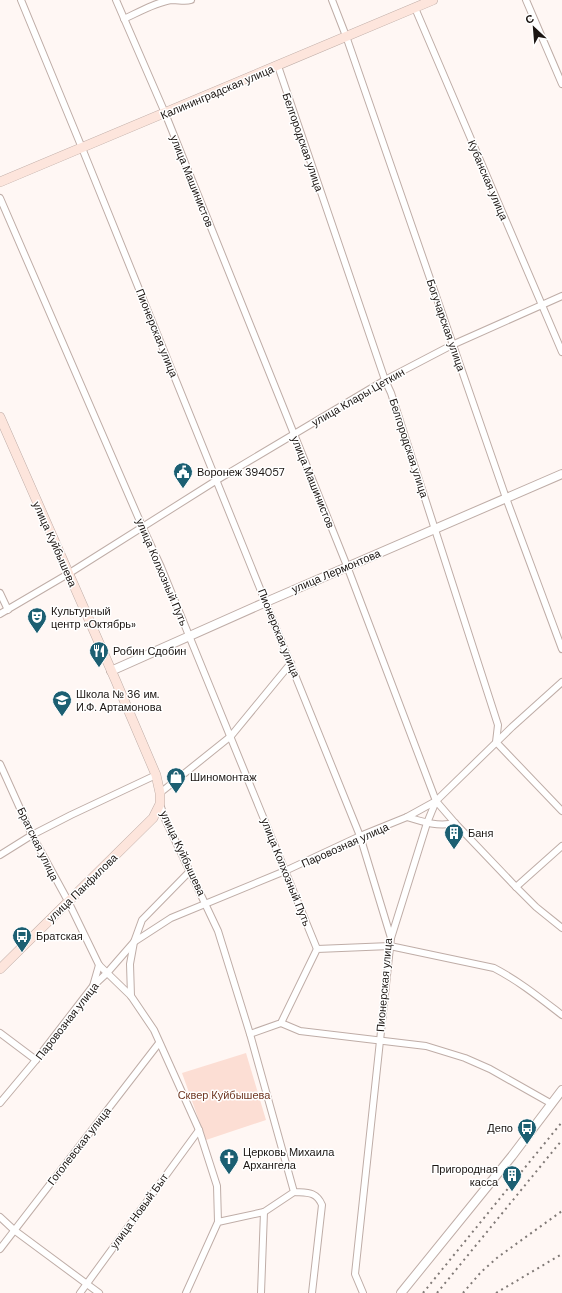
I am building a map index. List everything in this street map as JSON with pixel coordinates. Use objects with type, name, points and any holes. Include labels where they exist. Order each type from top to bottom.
[{"type":"main road","name":"Калининградская улица","points":[[0,182],[433,0]]},
{"type":"main road","name":"улица Куйбышева","points":[[0,417],[156,775],[160,793],[160,804]]},
{"type":"main road","name":"улица Панфилова","points":[[0,969],[153,818],[160,804]]},
{"type":"street","name":"Пионерская улица","points":[[21,0],[217,480],[360,836],[391,938],[354,1274],[363,1293]]},
{"type":"street","name":"улица Машинистов","points":[[116,0],[165,113],[347,566],[436,801],[516,887],[536,907],[562,928]]},
{"type":"street","points":[[124,19],[161,3],[173,0],[191,0]]},
{"type":"street","name":"Богучарская улица","points":[[332,0],[346,36],[506,498],[562,649]]},
{"type":"street","points":[[526,0],[562,84]]},
{"type":"street","name":"Кубанская улица","points":[[415,8],[562,352]]},
{"type":"street","name":"Белгородская улица","points":[[278,66],[436,528],[498,725],[496,742]]},
{"type":"street","name":"улица Колхозный Путь","points":[[0,198],[142,526],[164,573],[317,949]]},
{"type":"street","name":"улица Клары Цеткин","points":[[0,614],[68,574],[217,480],[385,380],[452,345],[541,304],[562,296]]},
{"type":"street","name":"улица Лермонтова","points":[[111,671],[347,566],[562,474]]},
{"type":"street","points":[[0,593],[8,610]]},
{"type":"street","points":[[160,793],[231,736],[291,663]]},
{"type":"street","name":"Паровозная улица","points":[[0,1103],[36,1060],[93,986],[107,973],[134,942],[171,918],[285,872],[360,836],[407,817],[436,801],[496,742],[562,682]]},
{"type":"street","points":[[498,725],[512,727]]},
{"type":"street","points":[[496,742],[562,812]]},
{"type":"street","name":"Братская улица","points":[[0,764],[32,835],[68,901],[99,965],[131,996],[154,1030],[199,1130],[217,1186],[218,1222]]},
{"type":"street","points":[[0,855],[32,835],[105,798],[156,775]]},
{"type":"street","points":[[391,938],[427,823],[436,801]]},
{"type":"street","name":"улица Куйбышева","points":[[160,804],[165,819],[218,931],[250,1034],[294,1192]]},
{"type":"street","points":[[153,818],[160,817],[165,819]]},
{"type":"street","points":[[407,817],[427,823],[445,825],[455,823]]},
{"type":"street","points":[[516,887],[562,846]]},
{"type":"street","points":[[131,996],[130,964],[134,942],[142,920],[190,871]]},
{"type":"street","points":[[281,1023],[317,949],[390,946],[494,968],[531,990],[562,1015]]},
{"type":"street","points":[[93,986],[99,965]]},
{"type":"street","points":[[250,1034],[281,1023],[300,1031],[426,1046],[465,1058],[490,1068],[552,1104]]},
{"type":"street","points":[[0,1033],[36,1060]]},
{"type":"street","name":"Гоголевская улица","points":[[0,1249],[160,1043]]},
{"type":"street","points":[[401,1293],[512,1156],[562,1090]]},
{"type":"street","name":"улица Новый Быт","points":[[80,1293],[199,1130]]},
{"type":"street","points":[[186,1293],[218,1222],[264,1212],[294,1192],[315,1195],[319,1198],[322,1205],[312,1293]]},
{"type":"street","points":[[261,1293],[264,1212]]},
{"type":"street","points":[[0,1217],[14,1230],[99,1293]]},
{"type":"green space","name":"Сквер Куйбышева","points":[[246,1053],[266,1120],[206,1140],[182,1073]]},
{"type":"railway","points":[[423,1293],[562,1122]]},
{"type":"railway","points":[[437,1293],[562,1140]]},
{"type":"railway","points":[[463,1293],[481,1272],[498,1257],[562,1211]]},
{"type":"railway","points":[[496,1293],[562,1254]]},
{"type":"place","name":"Воронеж 394057","points":[[183,489]]},
{"type":"place","name":"Культурный центр «Октябрь»","points":[[37,634]]},
{"type":"place","name":"Робин Сдобин","points":[[99,668]]},
{"type":"place","name":"Школа № 36 им. И.Ф. Артамонова","points":[[62,717]]},
{"type":"place","name":"Шиномонтаж","points":[[176,794]]},
{"type":"place","name":"Баня","points":[[454,850]]},
{"type":"place","name":"Братская","points":[[22,953]]},
{"type":"place","name":"Депо","points":[[527,1145]]},
{"type":"place","name":"Церковь Михаила Архангела","points":[[229,1175]]},
{"type":"place","name":"Пригородная касса","points":[[512,1192]]}]
